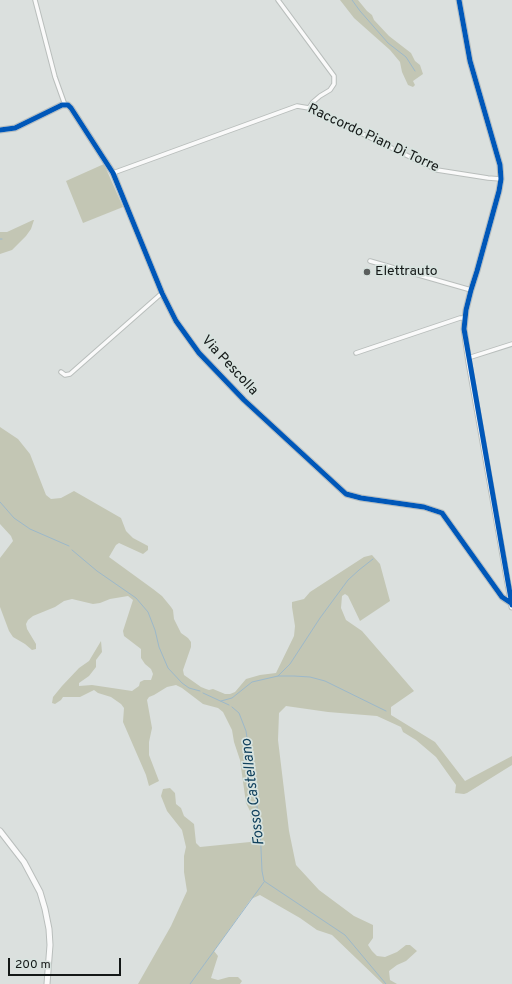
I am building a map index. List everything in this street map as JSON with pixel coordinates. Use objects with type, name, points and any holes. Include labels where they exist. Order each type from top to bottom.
[{"type":"street","points":[[0,130],[15,128],[65,105],[55,77],[36,0]]},
{"type":"street","points":[[278,0],[334,76],[334,84],[330,90],[313,102],[310,108]]},
{"type":"street","points":[[459,0],[467,47],[500,164],[501,178],[499,191],[471,290],[464,318],[464,329],[512,605]]},
{"type":"street","name":"Via Pescolla","points":[[65,105],[71,108],[113,173],[162,293],[184,333],[208,364],[244,400],[341,490],[354,497],[424,507],[442,514],[502,597],[512,605]]},
{"type":"street","name":"Raccordo Pian Di Torre","points":[[113,173],[297,106],[310,108],[437,170],[488,178],[501,178]]},
{"type":"street","points":[[370,261],[471,290]]},
{"type":"street","points":[[61,372],[65,375],[70,374],[162,293]]},
{"type":"street","points":[[356,353],[453,320],[464,318]]},
{"type":"street","points":[[468,358],[512,344]]},
{"type":"street","points":[[0,831],[24,862],[40,892],[46,909],[50,945],[47,984]]},
{"type":"green space","points":[[340,0],[358,0],[389,36],[411,53],[415,61],[420,65],[423,74],[413,81],[415,85],[413,87],[408,85],[402,72],[400,62],[390,50],[354,18]]},
{"type":"green space","points":[[104,164],[123,207],[83,223],[66,181]]},
{"type":"green space","points":[[34,220],[31,229],[26,236],[12,250],[0,254],[0,232],[7,232]]},
{"type":"green space","points":[[0,427],[18,439],[30,454],[46,495],[51,499],[61,498],[74,491],[121,518],[126,531],[133,538],[148,546],[148,550],[143,554],[119,543],[116,545],[109,557],[162,596],[171,607],[173,610],[174,619],[181,633],[191,642],[191,647],[183,670],[184,675],[206,689],[213,689],[225,694],[230,694],[235,692],[246,679],[276,673],[294,636],[295,626],[292,602],[304,599],[310,592],[364,557],[372,555],[380,564],[390,601],[360,621],[348,596],[345,594],[342,596],[341,608],[346,620],[362,631],[414,691],[391,707],[391,715],[435,742],[465,781],[512,756],[512,765],[467,793],[455,793],[456,785],[436,757],[416,740],[403,732],[401,727],[377,716],[328,712],[286,706],[279,713],[278,740],[289,831],[296,865],[319,890],[354,916],[373,925],[373,938],[368,945],[377,956],[385,957],[397,952],[406,945],[410,945],[417,951],[406,961],[389,971],[390,980],[397,984],[383,984],[332,935],[317,930],[300,918],[260,895],[251,899],[214,951],[218,956],[211,978],[218,980],[229,977],[238,977],[242,981],[240,984],[138,984],[171,926],[187,891],[184,872],[184,856],[186,847],[182,830],[167,811],[161,796],[163,789],[170,788],[175,793],[176,804],[181,808],[184,816],[194,824],[196,843],[200,847],[250,842],[254,839],[250,811],[246,803],[240,760],[232,730],[223,712],[218,708],[203,704],[176,685],[167,687],[149,697],[147,700],[152,728],[149,742],[149,755],[159,781],[149,786],[146,775],[123,722],[124,708],[121,704],[111,697],[98,693],[94,690],[80,697],[63,697],[55,704],[52,703],[53,697],[62,686],[79,668],[89,661],[101,641],[102,652],[96,660],[96,667],[89,676],[79,683],[79,686],[92,685],[132,691],[139,686],[140,682],[144,680],[151,680],[153,674],[151,669],[141,658],[141,649],[124,636],[123,631],[133,600],[128,596],[93,604],[72,599],[64,601],[55,607],[33,616],[26,624],[27,629],[36,644],[36,649],[32,650],[13,637],[9,631],[0,607],[0,558],[13,541],[11,536],[0,524]]},
{"type":"waterway","points":[[352,0],[388,43],[406,57],[415,71]]},
{"type":"waterway","name":"Fosso Castellano","points":[[0,502],[14,518],[30,529],[69,546]]},
{"type":"waterway","name":"Fosso Castellano","points":[[72,550],[97,571],[136,598],[148,612],[155,630],[159,647],[168,668],[182,683],[189,688],[200,691]]},
{"type":"waterway","name":"Fosso Castellano","points":[[278,676],[290,664],[320,618],[348,580],[373,559]]},
{"type":"waterway","name":"Fosso Castellano","points":[[221,701],[232,698],[252,682],[278,676],[294,676],[310,677],[325,681],[386,711]]},
{"type":"waterway","name":"Fosso Castellano","points":[[203,693],[229,705]]},
{"type":"waterway","name":"Fosso Castellano","points":[[232,707],[239,713],[246,731],[260,827],[262,871],[264,881],[345,935],[386,984]]},
{"type":"waterway","name":"Fosso Castellano","points":[[190,984],[264,882]]},
{"type":"cycle path","points":[[459,0],[470,61],[500,165],[501,179],[499,191],[471,290],[466,310],[464,329],[512,605]]},
{"type":"cycle path","points":[[0,130],[15,128],[62,105],[68,105],[113,173],[162,293],[176,321],[199,353],[244,400],[346,494],[361,498],[424,507],[442,513],[502,597],[511,603]]},
{"type":"place","name":"Elettrauto","points":[[367,272]]}]
